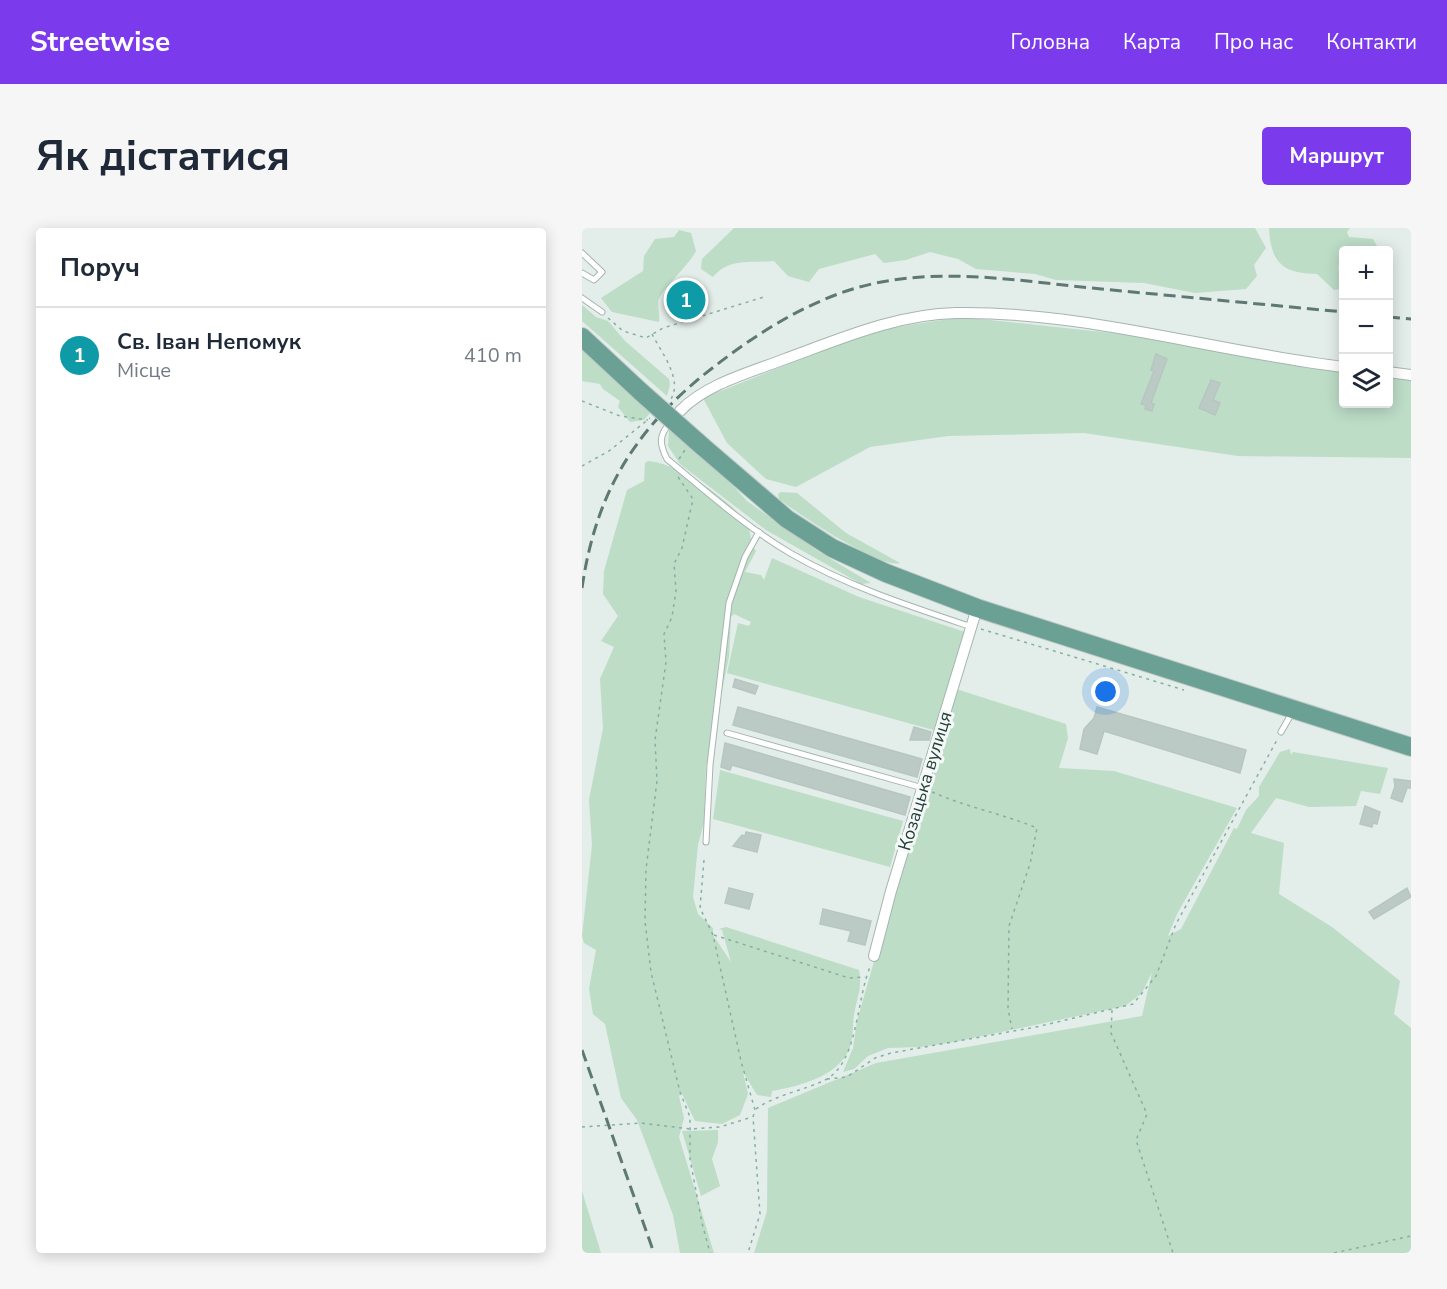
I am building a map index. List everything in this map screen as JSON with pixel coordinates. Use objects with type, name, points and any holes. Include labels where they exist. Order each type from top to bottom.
[{"type":"main road","points":[[582,337],[696,446],[787,519],[832,548],[886,573],[977,608],[1411,747]]},
{"type":"street","points":[[680,411],[688,403],[721,385],[871,328],[955,313],[1023,317],[1101,327],[1339,366]]},
{"type":"street","points":[[1393,373],[1411,375]]},
{"type":"street","name":"Козацька вулиця","points":[[874,956],[977,608]]},
{"type":"lane","points":[[582,253],[602,272],[594,280],[582,273]]},
{"type":"lane","points":[[582,298],[602,312]]},
{"type":"lane","points":[[680,411],[666,427],[660,445],[673,464],[759,532],[790,553],[846,582],[972,627]]},
{"type":"lane","points":[[706,842],[710,765],[729,603],[745,557],[759,532]]},
{"type":"lane","points":[[1281,732],[1293,710]]},
{"type":"lane","points":[[727,733],[923,788]]},
{"type":"path","points":[[602,312],[623,331],[646,338],[663,328],[767,296]]},
{"type":"path","points":[[582,401],[620,416],[649,420]]},
{"type":"path","points":[[696,446],[673,464],[681,485],[693,499],[682,548],[674,564],[676,591],[672,617],[664,634],[666,662],[655,740],[657,781],[646,868],[645,921],[651,972],[680,1092],[690,1117],[690,1159],[710,1253]]},
{"type":"path","points":[[972,627],[1006,635],[1184,690]]},
{"type":"path","points":[[755,1110],[767,1101],[827,1079],[847,1077],[875,1058],[891,1053],[936,1047],[1133,1004],[1156,976],[1176,924],[1281,732]]},
{"type":"path","points":[[923,788],[967,806],[1015,819],[1037,828],[1030,864],[1009,926],[1008,1009],[1012,1030]]},
{"type":"path","points":[[704,860],[700,908],[713,935],[741,1061],[755,1110],[753,1117],[760,1214],[748,1253]]},
{"type":"path","points":[[713,935],[849,978],[866,977]]},
{"type":"path","points":[[827,1079],[840,1068],[853,1036],[866,977],[874,956]]},
{"type":"path","points":[[1112,1010],[1111,1033],[1147,1114],[1136,1140],[1173,1253]]},
{"type":"path","points":[[582,1127],[641,1123],[690,1129],[720,1127],[753,1117]]},
{"type":"path","points":[[1334,1253],[1411,1236]]},
{"type":"green space","points":[[734,228],[1255,228],[1266,248],[1254,265],[1257,276],[1246,289],[1195,293],[1144,283],[1056,280],[1035,274],[976,269],[958,259],[930,252],[906,260],[884,263],[875,254],[819,269],[809,282],[788,276],[774,261],[733,264],[713,277],[701,269],[702,259]]},
{"type":"green space","points":[[1269,228],[1350,228],[1347,232],[1349,237],[1373,239],[1377,246],[1339,246],[1339,289],[1334,290],[1317,274],[1295,271],[1281,264],[1272,250]]},
{"type":"green space","points":[[679,230],[691,233],[696,251],[660,297],[659,322],[612,312],[601,298],[643,271],[644,256],[655,239],[674,237]]},
{"type":"green space","points":[[582,305],[596,317],[608,321],[625,341],[669,379],[667,396],[582,321]]},
{"type":"green space","points":[[961,317],[1140,336],[1339,368],[1339,408],[1393,408],[1393,378],[1411,380],[1411,458],[1238,456],[1084,433],[948,436],[870,447],[796,487],[766,479],[727,443],[703,398],[871,331]]},
{"type":"green space","points":[[582,347],[650,413],[644,420],[630,422],[618,407],[620,401],[603,389],[600,384],[582,381]]},
{"type":"green space","points":[[669,429],[726,478],[747,501],[819,552],[871,583],[861,584],[766,530],[680,464],[668,446]]},
{"type":"green space","points":[[648,461],[686,474],[714,492],[737,512],[747,524],[756,551],[745,572],[761,575],[764,580],[772,558],[859,597],[965,632],[937,731],[727,673],[738,623],[749,626],[751,622],[734,614],[731,617],[729,657],[706,767],[704,822],[698,845],[693,897],[698,914],[713,928],[713,935],[731,962],[722,930],[719,929],[726,927],[859,970],[860,981],[851,1043],[847,1054],[830,1071],[807,1082],[772,1091],[771,1097],[757,1095],[743,1072],[748,1094],[740,1115],[722,1124],[695,1121],[682,1094],[679,1096],[684,1118],[679,1137],[714,1253],[680,1253],[673,1215],[637,1120],[621,1098],[605,1024],[593,1014],[589,989],[596,950],[584,943],[582,936],[592,845],[589,800],[603,728],[600,679],[614,647],[601,641],[618,616],[603,594],[604,571],[627,490],[644,481],[645,463]]},
{"type":"green space","points":[[781,492],[797,493],[846,533],[900,563],[890,563],[876,558],[840,539],[779,499],[778,494]]},
{"type":"green space","points":[[956,689],[1066,724],[1068,738],[1059,768],[1114,771],[1237,808],[1177,914],[1168,936],[1181,929],[1234,828],[1237,829],[1246,810],[1259,796],[1259,787],[1280,752],[1290,749],[1291,755],[1293,752],[1388,768],[1380,794],[1361,791],[1356,806],[1309,807],[1276,798],[1251,833],[1284,843],[1279,894],[1332,927],[1400,981],[1394,1014],[1411,1028],[1411,1253],[754,1253],[767,1211],[768,1108],[876,1063],[1142,1016],[1152,972],[1142,993],[1125,1006],[954,1042],[920,1047],[888,1048],[868,1056],[854,1069],[843,1072],[853,1048],[857,1021],[905,853],[931,784]]},
{"type":"green space","points":[[720,770],[903,821],[890,867],[713,819]]},
{"type":"green space","points":[[718,1130],[718,1142],[712,1159],[720,1186],[701,1196],[682,1131]]},
{"type":"green space","points":[[582,1191],[601,1253],[582,1253]]},
{"type":"building","points":[[1156,354],[1167,359],[1151,403],[1154,404],[1152,411],[1145,409],[1146,405],[1141,404],[1154,371],[1151,370]]},
{"type":"building","points":[[1211,380],[1220,383],[1213,400],[1220,403],[1215,415],[1199,408]]},
{"type":"building","points":[[735,679],[758,686],[755,694],[733,687]]},
{"type":"building","points":[[738,707],[922,759],[917,777],[733,725]]},
{"type":"building","points":[[1097,707],[1246,750],[1240,773],[1104,731],[1097,754],[1080,749],[1084,729],[1094,718]]},
{"type":"building","points":[[914,727],[931,732],[929,740],[910,740]]},
{"type":"building","points":[[725,743],[910,797],[905,815],[732,765],[730,770],[721,767]]},
{"type":"building","points":[[1394,779],[1411,781],[1411,788],[1407,788],[1402,802],[1391,798],[1395,786]]},
{"type":"building","points":[[1365,806],[1380,812],[1377,824],[1373,823],[1372,827],[1360,824]]},
{"type":"building","points":[[746,832],[761,835],[757,852],[733,846],[742,835],[745,836]]},
{"type":"building","points":[[729,888],[753,894],[749,909],[725,903]]},
{"type":"building","points":[[1407,888],[1411,897],[1374,919],[1369,912]]},
{"type":"building","points":[[823,909],[871,921],[865,945],[848,941],[851,931],[820,924]]},
{"type":"railway","points":[[582,588],[596,525],[607,497],[620,471],[654,422],[701,377],[755,337],[794,314],[835,295],[885,281],[943,276],[1003,279],[1339,312]]},
{"type":"railway","points":[[1393,317],[1411,319]]},
{"type":"railway","points":[[582,1050],[654,1253]]},
{"type":"place","name":"Св. Іван Непомук","points":[[686,300]]}]
